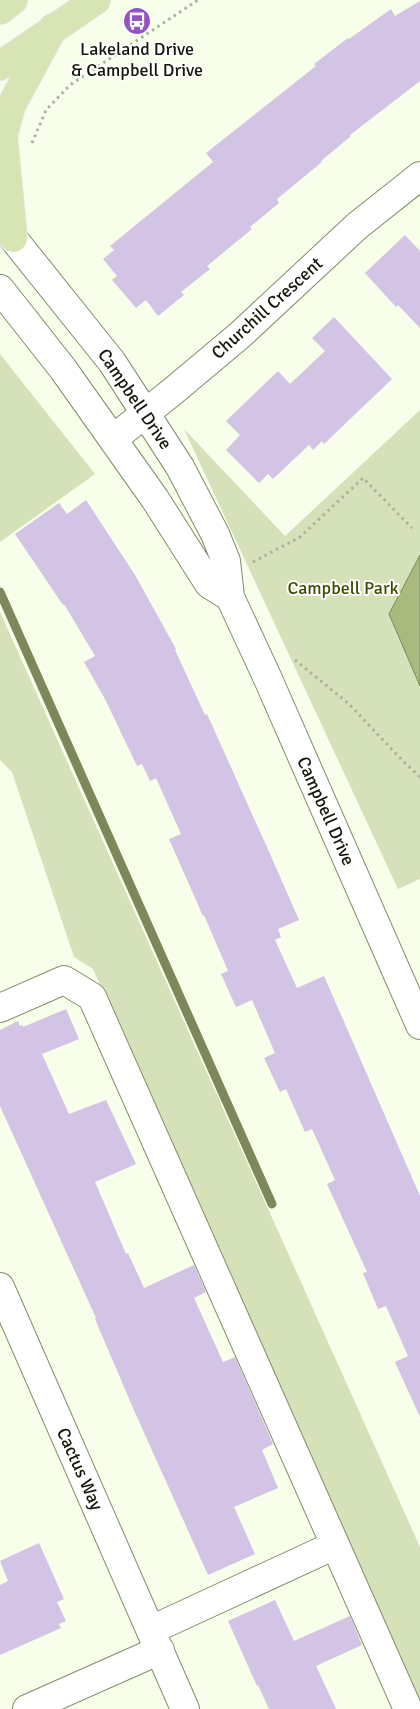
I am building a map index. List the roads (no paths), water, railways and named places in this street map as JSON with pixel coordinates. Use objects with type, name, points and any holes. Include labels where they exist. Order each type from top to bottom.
[{"type":"main road","points":[[0,10],[13,0]]},
{"type":"main road","points":[[0,66],[96,0]]},
{"type":"main road","points":[[7,230],[3,136],[11,106],[54,28]]},
{"type":"street","name":"Churchill Crescent","points":[[113,439],[240,335],[357,226],[420,176]]},
{"type":"street","name":"Campbell Drive","points":[[7,230],[112,362],[180,467],[215,534],[226,561],[230,597],[420,1025]]},
{"type":"street","points":[[0,289],[63,369],[113,439],[155,499],[209,584],[230,597]]},
{"type":"street","points":[[0,1008],[64,980],[92,997],[408,1709]]},
{"type":"street","name":"Cactus Way","points":[[4,1305],[185,1709]]},
{"type":"street","points":[[27,1709],[336,1545]]},
{"type":"waterway","points":[[0,592],[272,1204]]},
{"type":"place","name":"Lakeland Drive & Campbell Drive","points":[[137,21]]},
{"type":"park label","name":"Campbell Park","points":[[343,588]]}]
